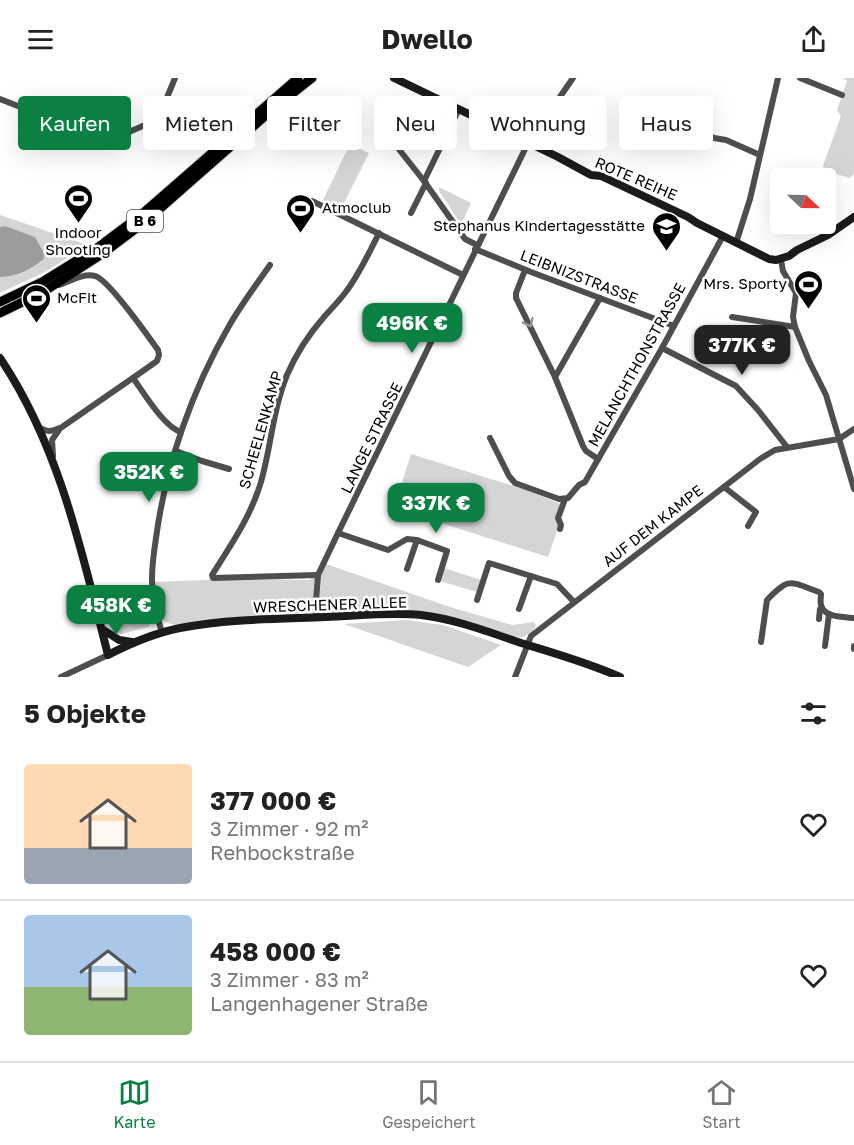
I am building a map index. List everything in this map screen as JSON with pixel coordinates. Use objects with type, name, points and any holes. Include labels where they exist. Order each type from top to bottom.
[{"type":"main road","name":"B 6","points":[[0,302],[42,282],[97,249],[141,215],[298,78]]},
{"type":"main road","name":"B 6","points":[[2,313],[43,292],[102,254],[146,220],[274,108],[312,78]]},
{"type":"street","points":[[0,99],[95,135],[112,136],[132,131],[159,117],[176,78]]},
{"type":"street","name":"ROTE REIHE","points":[[394,78],[469,114]]},
{"type":"street","name":"LANGE STRASSE","points":[[560,96],[573,78]]},
{"type":"street","points":[[736,243],[750,199],[778,78]]},
{"type":"street","points":[[800,78],[842,94]]},
{"type":"street","points":[[411,213],[459,109]]},
{"type":"street","points":[[713,138],[726,140],[760,155]]},
{"type":"street","name":"LEIBNIZSTRASSE","points":[[400,150],[465,238],[476,247],[525,270],[674,326]]},
{"type":"street","name":"LANGE STRASSE","points":[[317,618],[318,575],[524,150]]},
{"type":"street","name":"ROTE REIHE","points":[[543,150],[591,175],[601,176],[688,217],[697,224],[769,259],[781,260]]},
{"type":"street","points":[[312,201],[463,275]]},
{"type":"street","points":[[854,217],[828,235],[781,260],[783,271],[796,293],[793,317],[795,327],[826,395],[854,489]]},
{"type":"street","name":"SCHEELENKAMP","points":[[318,575],[213,578],[212,575],[238,533],[256,494],[288,373],[319,323],[345,293],[360,271],[379,233]]},
{"type":"street","name":"MELANCHTHONSTRASSE","points":[[565,499],[585,482],[723,236]]},
{"type":"street","points":[[162,633],[154,600],[152,562],[160,511],[181,432],[220,342],[236,314],[270,265]]},
{"type":"street","points":[[525,270],[516,298],[555,377],[583,446],[586,451],[598,459]]},
{"type":"street","points":[[43,292],[85,275],[97,276],[108,286],[158,350],[159,355],[156,361],[55,434],[52,440],[53,463]]},
{"type":"street","points":[[555,377],[600,298]]},
{"type":"street","points":[[732,317],[795,327]]},
{"type":"street","points":[[662,348],[736,386],[787,447]]},
{"type":"street","points":[[0,358],[37,426],[67,501],[108,655],[61,677]]},
{"type":"street","points":[[133,378],[165,420],[181,432]]},
{"type":"street","points":[[37,426],[46,431],[62,427]]},
{"type":"street","points":[[839,439],[854,429]]},
{"type":"street","points":[[490,438],[509,476],[515,483],[559,499],[565,499],[558,518],[560,529]]},
{"type":"street","name":"AUF DEM KAMPE","points":[[516,677],[531,636],[771,451],[839,439]]},
{"type":"street","points":[[176,451],[229,469]]},
{"type":"street","points":[[724,487],[756,512],[748,526]]},
{"type":"street","points":[[338,533],[388,550],[407,539],[417,540],[447,551],[438,580]]},
{"type":"street","points":[[407,569],[417,540]]},
{"type":"street","points":[[477,600],[489,563],[557,584],[574,602]]},
{"type":"street","points":[[519,609],[531,576]]},
{"type":"street","points":[[761,642],[766,600],[783,584],[794,583],[819,592],[822,608],[819,619]]},
{"type":"street","points":[[822,608],[829,614],[854,618]]},
{"type":"street","points":[[825,646],[829,614]]},
{"type":"street","name":"WRESCHENER ALLEE","points":[[108,655],[162,633],[200,625],[420,615],[455,622],[527,644],[620,677]]},
{"type":"street","points":[[102,629],[119,640],[136,642]]},
{"type":"shaded area","points":[[843,78],[854,78],[854,174],[850,178],[836,174],[836,168],[824,168],[823,166],[841,116],[837,110],[847,81]]},
{"type":"shaded area","points":[[347,150],[362,150],[369,153],[341,209],[323,200]]},
{"type":"shaded area","points":[[439,187],[471,203],[461,224],[439,191]]},
{"type":"shaded area","points":[[0,215],[88,245],[45,272],[0,293],[0,277],[19,274],[29,269],[44,259],[44,253],[5,226],[0,227]]},
{"type":"shaded area","points":[[5,226],[35,237],[44,253],[44,259],[24,272],[0,277],[0,227]]},
{"type":"shaded area","points":[[411,454],[523,489],[561,504],[559,525],[548,557],[394,508]]},
{"type":"shaded area","points":[[326,564],[450,607],[512,625],[534,622],[536,625],[533,631],[522,638],[418,612],[238,617],[174,625],[165,622],[161,617],[154,582],[226,579],[309,580]]},
{"type":"shaded area","points":[[444,568],[481,580],[477,592],[440,581]]},
{"type":"shaded area","points":[[102,590],[146,590],[151,622],[148,627],[121,634],[116,630],[106,608]]},
{"type":"shaded area","points":[[405,620],[443,625],[501,645],[468,667],[344,624]]},
{"type":"place","name":"Indoor Shooting","points":[[78,224]]},
{"type":"place","name":"Atmoclub","points":[[301,234]]},
{"type":"place","name":"Stephanus Kindertagesstätte","points":[[666,252]]},
{"type":"place","name":"Mrs. Sporty","points":[[808,310]]},
{"type":"place","name":"McFit","points":[[36,324]]}]
